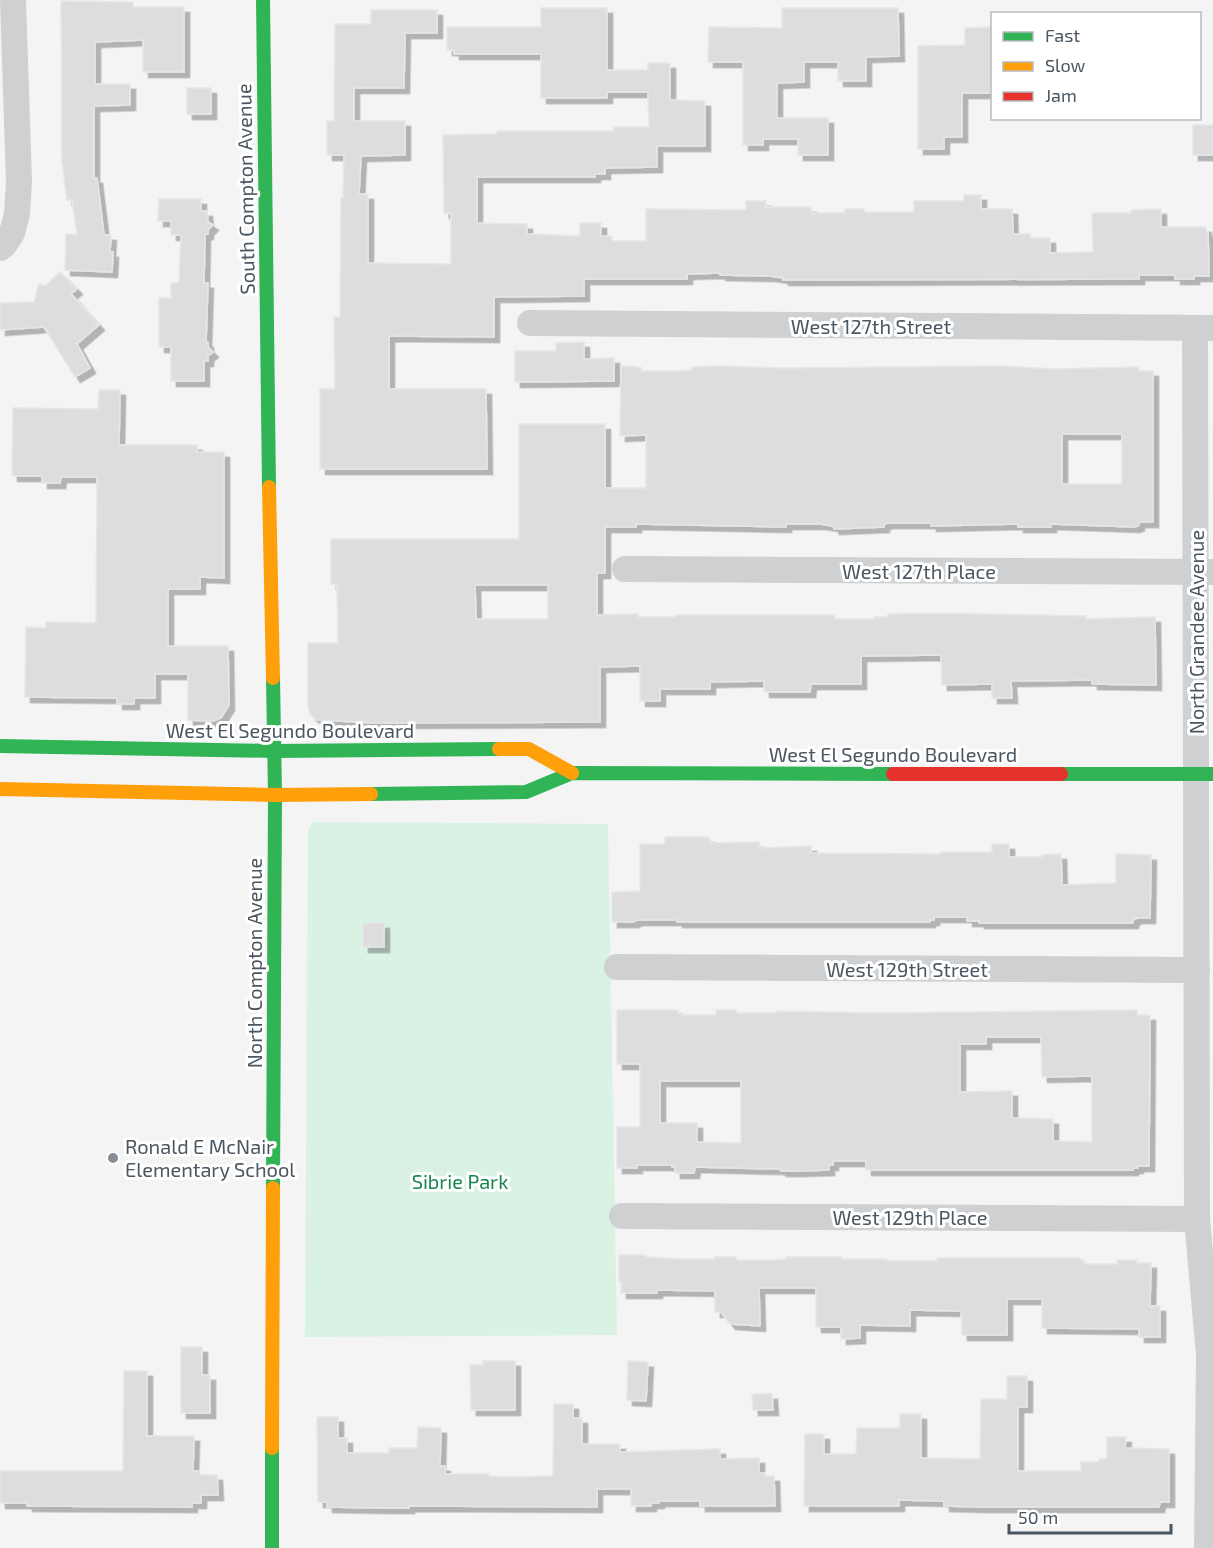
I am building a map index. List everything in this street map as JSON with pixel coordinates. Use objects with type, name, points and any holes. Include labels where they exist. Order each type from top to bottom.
[{"type":"main road","name":"South Compton Avenue","points":[[263,0],[267,379]]},
{"type":"main road","name":"North Compton Avenue","points":[[267,379],[275,751],[272,1548]]},
{"type":"main road","name":"West El Segundo Boulevard","points":[[0,746],[275,751],[529,748],[572,773]]},
{"type":"main road","name":"West El Segundo Boulevard","points":[[0,789],[275,795],[526,792],[572,773],[1205,774]]},
{"type":"street","points":[[2,246],[12,233],[17,214],[19,182],[13,0]]},
{"type":"street","name":"West 127th Street","points":[[530,323],[1204,328]]},
{"type":"street","name":"North Grandee Avenue","points":[[1204,328],[1205,774],[1197,970],[1197,1219],[1209,1355],[1207,1548]]},
{"type":"street","name":"West 127th Place","points":[[625,570],[1204,572]]},
{"type":"street","name":"West 129th Street","points":[[617,967],[1197,970]]},
{"type":"street","name":"West 129th Place","points":[[622,1216],[1197,1219]]},
{"type":"green space","name":"Sibrie Park","points":[[312,822],[608,824],[617,1335],[305,1337],[308,830]]},
{"type":"building","points":[[61,1],[133,2],[133,7],[184,7],[184,72],[143,72],[143,40],[95,42],[95,84],[130,84],[130,105],[94,106],[94,178],[97,178],[104,235],[111,235],[112,272],[65,270],[66,234],[77,235],[72,199],[67,200],[62,161]]},
{"type":"building","points":[[541,8],[607,8],[607,70],[648,70],[648,63],[670,63],[670,100],[705,101],[705,146],[657,146],[657,167],[605,168],[605,174],[595,174],[595,177],[477,177],[477,223],[527,224],[527,234],[580,236],[580,223],[601,223],[601,236],[612,236],[612,241],[646,241],[646,209],[746,210],[746,201],[766,201],[765,207],[811,207],[811,213],[845,213],[845,209],[864,209],[864,212],[914,212],[914,201],[964,201],[964,195],[981,195],[981,209],[1012,209],[1013,234],[1030,234],[1030,238],[1050,238],[1050,253],[1093,252],[1092,213],[1131,213],[1131,210],[1161,209],[1161,227],[1206,227],[1209,276],[1194,276],[1194,279],[1175,279],[1175,275],[1139,275],[1139,279],[783,280],[783,278],[770,276],[720,275],[720,273],[687,274],[687,279],[584,279],[584,296],[494,297],[494,337],[389,336],[389,389],[486,389],[487,469],[320,469],[320,389],[335,389],[334,317],[340,317],[341,198],[343,198],[344,155],[327,155],[327,121],[334,121],[335,24],[371,24],[371,10],[437,10],[437,33],[405,33],[404,88],[354,88],[354,121],[405,121],[405,155],[361,156],[359,194],[368,194],[368,263],[451,264],[451,213],[444,213],[443,135],[497,134],[497,131],[614,131],[614,127],[649,127],[648,92],[607,92],[607,98],[541,98],[541,54],[454,54],[454,50],[447,50],[447,27],[541,27]]},
{"type":"building","points":[[782,8],[898,8],[899,56],[866,57],[866,81],[838,81],[838,62],[804,62],[804,82],[777,83],[777,118],[828,118],[828,155],[798,155],[798,139],[763,139],[763,145],[743,145],[743,62],[708,62],[709,27],[782,28]]},
{"type":"building","points":[[991,27],[991,93],[962,93],[962,137],[944,137],[944,149],[918,149],[918,46],[965,45],[965,28]]},
{"type":"building","points":[[187,88],[211,88],[211,114],[187,114]]},
{"type":"building","points":[[1193,125],[1213,125],[1213,155],[1193,155]]},
{"type":"building","points":[[159,199],[201,199],[201,211],[207,211],[208,222],[213,225],[208,230],[208,234],[205,234],[204,283],[208,283],[206,342],[213,352],[208,356],[208,361],[204,361],[204,381],[171,381],[171,347],[159,347],[159,298],[171,298],[171,283],[179,283],[181,235],[171,235],[171,221],[158,221]]},
{"type":"building","points":[[60,272],[77,289],[71,294],[99,325],[77,344],[90,368],[75,377],[44,327],[0,330],[0,303],[34,302],[39,284],[45,286]]},
{"type":"building","points":[[584,342],[584,359],[614,358],[614,381],[515,382],[515,351],[556,351],[556,343]]},
{"type":"building","points":[[621,366],[642,368],[641,371],[680,371],[692,370],[692,367],[721,366],[783,368],[1001,366],[1054,369],[1135,367],[1139,368],[1139,371],[1153,371],[1153,522],[1139,522],[1139,525],[1135,527],[1051,524],[1051,527],[1018,527],[1018,524],[931,526],[931,523],[888,523],[884,524],[884,527],[834,529],[833,526],[820,524],[786,524],[786,527],[636,524],[636,527],[605,527],[605,573],[597,573],[597,615],[638,614],[638,617],[676,617],[676,615],[831,615],[835,616],[835,619],[874,619],[874,617],[888,617],[888,614],[936,613],[1086,616],[1086,619],[1155,617],[1156,685],[1092,684],[1092,680],[1011,681],[1012,698],[992,698],[992,684],[942,685],[941,655],[861,656],[861,684],[811,684],[810,692],[764,692],[764,681],[710,682],[710,689],[660,689],[660,701],[640,701],[640,666],[600,667],[600,722],[378,723],[317,720],[310,714],[308,643],[338,643],[337,584],[331,584],[331,539],[519,539],[519,424],[605,424],[605,488],[646,488],[646,435],[620,436]],"holes":[[[1062,434],[1122,434],[1122,484],[1062,484]],[[475,585],[548,585],[548,619],[476,619]]]},
{"type":"building","points":[[99,390],[120,390],[119,445],[197,445],[197,452],[224,452],[224,578],[200,577],[200,589],[168,589],[168,646],[228,646],[229,705],[221,718],[213,721],[188,720],[188,674],[155,674],[155,698],[134,698],[134,704],[117,704],[117,698],[25,697],[26,627],[46,628],[46,622],[96,623],[97,477],[61,477],[60,483],[42,483],[42,476],[12,476],[13,408],[98,409]]},
{"type":"building","points":[[665,837],[709,837],[710,843],[759,842],[759,848],[811,846],[811,853],[992,852],[992,844],[1009,844],[1009,857],[1042,857],[1042,855],[1061,854],[1062,885],[1116,883],[1116,854],[1151,855],[1150,918],[1137,918],[1133,920],[1133,923],[979,923],[979,921],[967,921],[967,917],[934,917],[934,920],[930,922],[637,920],[612,922],[612,892],[640,891],[640,844],[665,844]]},
{"type":"building","points":[[363,923],[384,923],[384,947],[363,947]]},
{"type":"building","points":[[617,1010],[678,1010],[678,1013],[682,1015],[716,1015],[716,1010],[736,1010],[736,1013],[777,1013],[777,1011],[878,1013],[1137,1010],[1137,1015],[1150,1015],[1149,1166],[1138,1166],[1133,1170],[866,1170],[866,1161],[833,1161],[833,1165],[829,1165],[829,1170],[781,1171],[779,1169],[695,1167],[694,1173],[675,1173],[675,1167],[672,1165],[636,1165],[637,1168],[617,1168],[617,1127],[640,1127],[640,1064],[617,1064]],"holes":[[[986,1037],[1041,1037],[1042,1077],[1092,1076],[1092,1142],[1053,1141],[1053,1119],[1012,1118],[1012,1091],[960,1092],[960,1044],[986,1044]],[[660,1081],[741,1081],[741,1143],[697,1142],[697,1123],[660,1123]]]},
{"type":"building","points":[[619,1255],[646,1255],[646,1257],[678,1259],[736,1257],[736,1260],[842,1257],[842,1259],[887,1259],[887,1261],[937,1261],[937,1258],[1080,1258],[1084,1260],[1084,1264],[1117,1264],[1117,1260],[1137,1260],[1137,1263],[1151,1263],[1150,1306],[1160,1306],[1160,1337],[1139,1337],[1139,1329],[1042,1328],[1042,1299],[1007,1299],[1007,1335],[962,1335],[961,1311],[910,1310],[910,1326],[860,1325],[860,1338],[841,1339],[841,1327],[816,1327],[816,1288],[759,1288],[760,1326],[730,1324],[721,1312],[715,1312],[715,1291],[657,1290],[657,1293],[621,1293]]},
{"type":"building","points":[[181,1347],[202,1347],[202,1375],[210,1375],[210,1413],[181,1413]]},
{"type":"building","points":[[483,1361],[515,1361],[515,1410],[471,1410],[470,1365],[483,1365]]},
{"type":"building","points":[[628,1361],[648,1362],[646,1401],[627,1400]]},
{"type":"building","points":[[124,1371],[147,1371],[147,1436],[194,1436],[193,1471],[200,1471],[200,1475],[217,1475],[218,1495],[201,1495],[201,1503],[192,1503],[192,1507],[27,1506],[27,1503],[0,1503],[0,1471],[123,1471]]},
{"type":"building","points":[[1007,1376],[1027,1376],[1027,1407],[1018,1407],[1018,1471],[1081,1471],[1081,1462],[1099,1462],[1099,1459],[1107,1459],[1107,1437],[1126,1437],[1125,1448],[1169,1449],[1169,1502],[1160,1502],[1159,1507],[981,1507],[944,1506],[944,1501],[899,1500],[899,1506],[804,1506],[805,1434],[824,1434],[824,1454],[856,1454],[857,1428],[900,1428],[900,1414],[921,1414],[921,1458],[980,1459],[981,1399],[1007,1399]]},
{"type":"building","points":[[752,1394],[772,1394],[773,1410],[753,1410]]},
{"type":"building","points":[[554,1404],[573,1404],[573,1418],[582,1418],[582,1444],[620,1444],[620,1452],[720,1449],[720,1459],[759,1458],[759,1473],[774,1476],[775,1506],[700,1506],[700,1501],[659,1501],[659,1503],[651,1503],[651,1506],[631,1506],[631,1489],[597,1489],[597,1507],[327,1507],[327,1502],[318,1502],[317,1417],[338,1417],[338,1438],[347,1438],[347,1453],[389,1453],[389,1448],[417,1448],[418,1427],[441,1428],[440,1466],[445,1466],[445,1474],[489,1474],[489,1476],[508,1477],[553,1476]]},
{"type":"traffic: fast","points":[[263,0],[269,487]]},
{"type":"traffic: fast","points":[[273,678],[275,795],[273,1188]]},
{"type":"traffic: fast","points":[[0,746],[275,751],[499,749]]},
{"type":"traffic: fast","points":[[371,794],[526,792],[572,773],[893,774]]},
{"type":"traffic: fast","points":[[1061,774],[1213,774]]},
{"type":"traffic: fast","points":[[272,1448],[272,1548]]},
{"type":"traffic: slow","points":[[269,487],[273,678]]},
{"type":"traffic: slow","points":[[499,749],[529,749],[572,773]]},
{"type":"traffic: slow","points":[[0,789],[275,795],[371,794]]},
{"type":"traffic: slow","points":[[272,1448],[273,1188]]},
{"type":"traffic: jam","points":[[893,774],[1061,774]]},
{"type":"place","name":"Ronald E McNair Elementary School","points":[[113,1158]]}]
